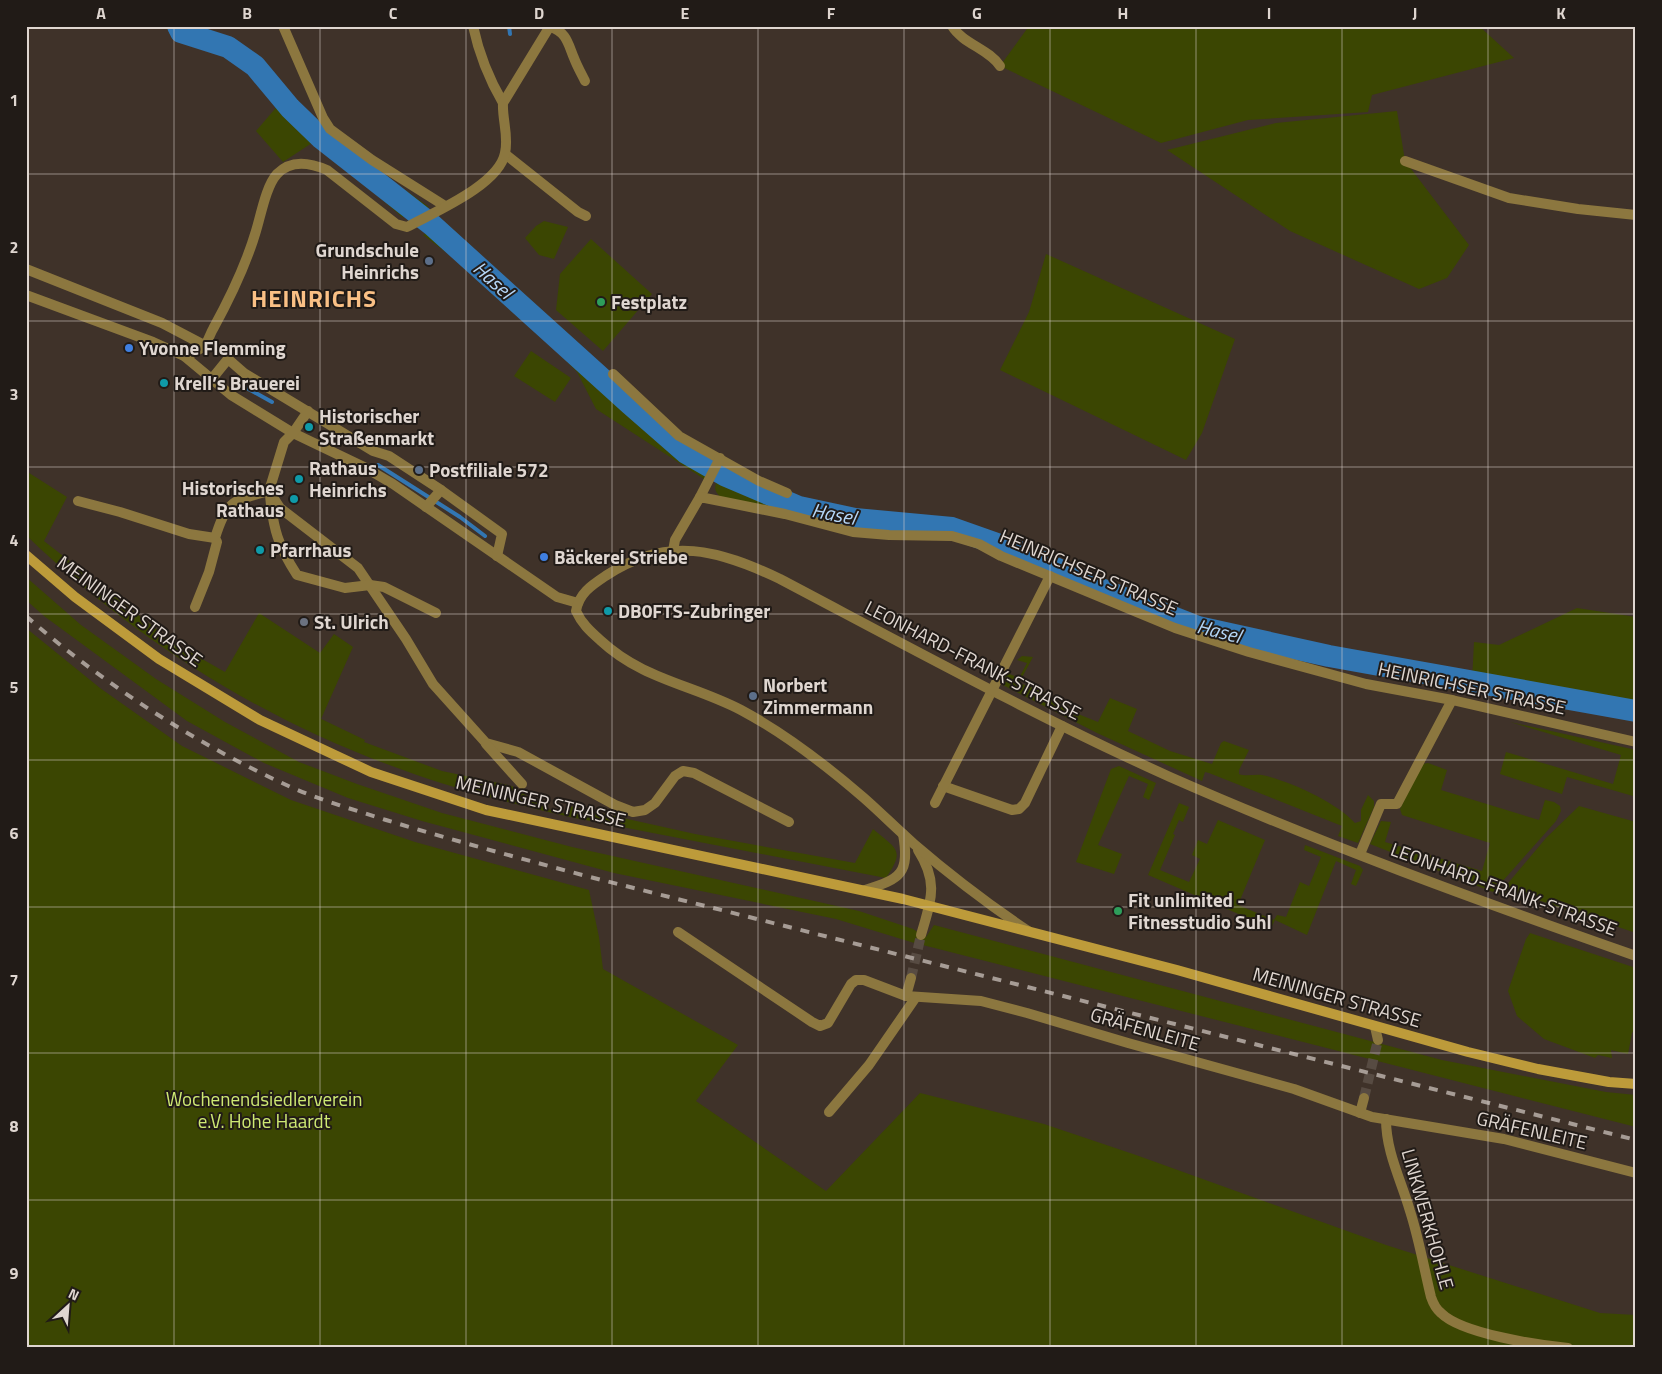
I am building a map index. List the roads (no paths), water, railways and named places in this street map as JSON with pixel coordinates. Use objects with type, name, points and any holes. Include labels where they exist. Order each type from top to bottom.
[{"type":"main road","name":"MEININGER STRASSE","points":[[26,555],[75,597],[159,659],[260,720],[370,772],[486,810],[865,890],[1176,970],[1375,1026],[1538,1069],[1609,1082],[1636,1084]]},
{"type":"street","points":[[282,26],[323,118],[330,129],[441,209]]},
{"type":"street","points":[[184,356],[204,345],[221,316],[254,239],[270,187],[277,174],[289,166],[305,163],[327,170],[396,224],[407,227],[470,192],[493,174],[505,154],[503,103],[491,82],[477,44],[473,26]]},
{"type":"street","points":[[952,26],[954,30],[976,47],[996,59],[1000,66]]},
{"type":"street","points":[[503,103],[550,27],[563,34],[568,40],[573,57],[585,81]]},
{"type":"street","points":[[505,154],[571,207],[586,216]]},
{"type":"street","points":[[1405,161],[1509,198],[1578,209],[1636,215]]},
{"type":"street","points":[[26,269],[162,324],[204,345]]},
{"type":"street","points":[[26,295],[153,342],[184,356],[230,394],[293,433],[364,467],[393,484],[427,505],[557,597],[578,604]]},
{"type":"street","points":[[211,380],[228,359],[244,373],[372,451],[389,456],[438,492],[502,534],[497,556]]},
{"type":"street","points":[[613,374],[679,436],[759,481],[787,493]]},
{"type":"street","points":[[308,411],[293,433],[284,442],[270,491],[276,535],[288,562],[297,575],[345,588],[370,585],[384,587],[436,613]]},
{"type":"street","points":[[364,467],[372,451]]},
{"type":"street","points":[[673,551],[675,540],[720,458]]},
{"type":"street","points":[[195,606],[211,565],[217,542],[215,538],[222,515],[228,507],[243,498],[270,491]]},
{"type":"street","points":[[270,491],[280,508],[358,568],[433,684],[522,784]]},
{"type":"street","points":[[427,505],[438,492]]},
{"type":"street","name":"HEINRICHSER STRASSE","points":[[700,497],[785,514],[854,532],[889,535],[952,536],[979,544],[1001,556],[1175,628],[1251,652],[1366,684],[1452,700],[1636,742]]},
{"type":"street","points":[[78,501],[189,534],[215,538]]},
{"type":"street","name":"LEONHARD-FRANK-STRASSE","points":[[578,604],[581,596],[590,587],[630,561],[652,553],[693,550],[754,567],[1062,726],[1200,790],[1360,854],[1636,956]]},
{"type":"street","points":[[935,802],[1050,576]]},
{"type":"street","name":"MEININGER STRASSE","points":[[578,604],[576,611],[581,622],[615,654],[642,670],[718,699],[741,710],[774,730],[829,770],[970,890],[1032,933]]},
{"type":"street","name":"LEONHARD-FRANK-STRASSE","points":[[1360,854],[1381,804],[1398,804],[1452,700]]},
{"type":"street","points":[[943,786],[1012,810],[1019,809],[1025,803],[1062,726]]},
{"type":"street","points":[[486,743],[518,752],[615,805],[633,812],[645,810],[655,803],[675,776],[683,771],[694,773],[789,822]]},
{"type":"street","points":[[865,890],[888,883],[900,873],[906,853],[903,834]]},
{"type":"street","name":"MEININGER STRASSE","points":[[913,843],[929,871],[931,893],[929,906]]},
{"type":"street","points":[[921,935],[929,906]]},
{"type":"street","name":"GRÄFENLEITE","points":[[678,932],[820,1026],[828,1023],[851,984],[856,980],[864,980],[911,996],[981,1001],[1294,1089],[1386,1119],[1504,1139],[1636,1173]]},
{"type":"street","points":[[829,1112],[869,1065],[911,996],[911,978]]},
{"type":"street","points":[[1375,1026],[1378,1040]]},
{"type":"street","points":[[1360,1112],[1364,1098]]},
{"type":"street","name":"LINKWERKHOHLE","points":[[1386,1119],[1386,1135],[1391,1156],[1411,1213],[1431,1296],[1437,1309],[1448,1318],[1478,1331],[1568,1348]]},
{"type":"waterway","name":"Hasel","points":[[178,26],[181,32],[228,47],[255,66],[290,108],[321,138],[432,225],[686,453],[726,476],[799,507],[855,519],[952,528],[1025,554],[1101,589],[1198,627],[1329,656],[1636,711]]},
{"type":"waterway","points":[[509,26],[510,34]]},
{"type":"waterway","points":[[236,382],[272,402]]},
{"type":"waterway","points":[[378,465],[460,517],[485,536]]},
{"type":"tunnel","points":[[911,978],[921,935]]},
{"type":"tunnel","points":[[1364,1098],[1378,1040]]},
{"type":"railway","points":[[26,616],[87,666],[153,712],[222,753],[293,788],[339,805],[436,835],[586,876],[1636,1140]]},
{"type":"place","name":"Grundschule Heinrichs","points":[[429,261]]},
{"type":"place","name":"Festplatz","points":[[601,302]]},
{"type":"place","name":"Yvonne Flemming","points":[[129,348]]},
{"type":"place","name":"Krell’s Brauerei","points":[[164,383]]},
{"type":"place","name":"Historischer Straßenmarkt","points":[[309,427]]},
{"type":"place","name":"Postfiliale 572","points":[[419,470]]},
{"type":"place","name":"Rathaus Heinrichs","points":[[299,479]]},
{"type":"place","name":"Historisches Rathaus","points":[[294,499]]},
{"type":"place","name":"Pfarrhaus","points":[[260,550]]},
{"type":"place","name":"Bäckerei Striebe","points":[[544,557]]},
{"type":"place","name":"DB0FTS-Zubringer","points":[[608,611]]},
{"type":"place","name":"St. Ulrich","points":[[304,622]]},
{"type":"place","name":"Norbert Zimmermann","points":[[753,696]]},
{"type":"place","name":"Fit unlimited - Fitnesstudio Suhl","points":[[1118,911]]},
{"type":"district","name":"HEINRICHS","points":[[314,299]]},
{"type":"park label","name":"Wochenendsiedlerverein e.V. Hohe Haardt","points":[[264,1110]]}]
